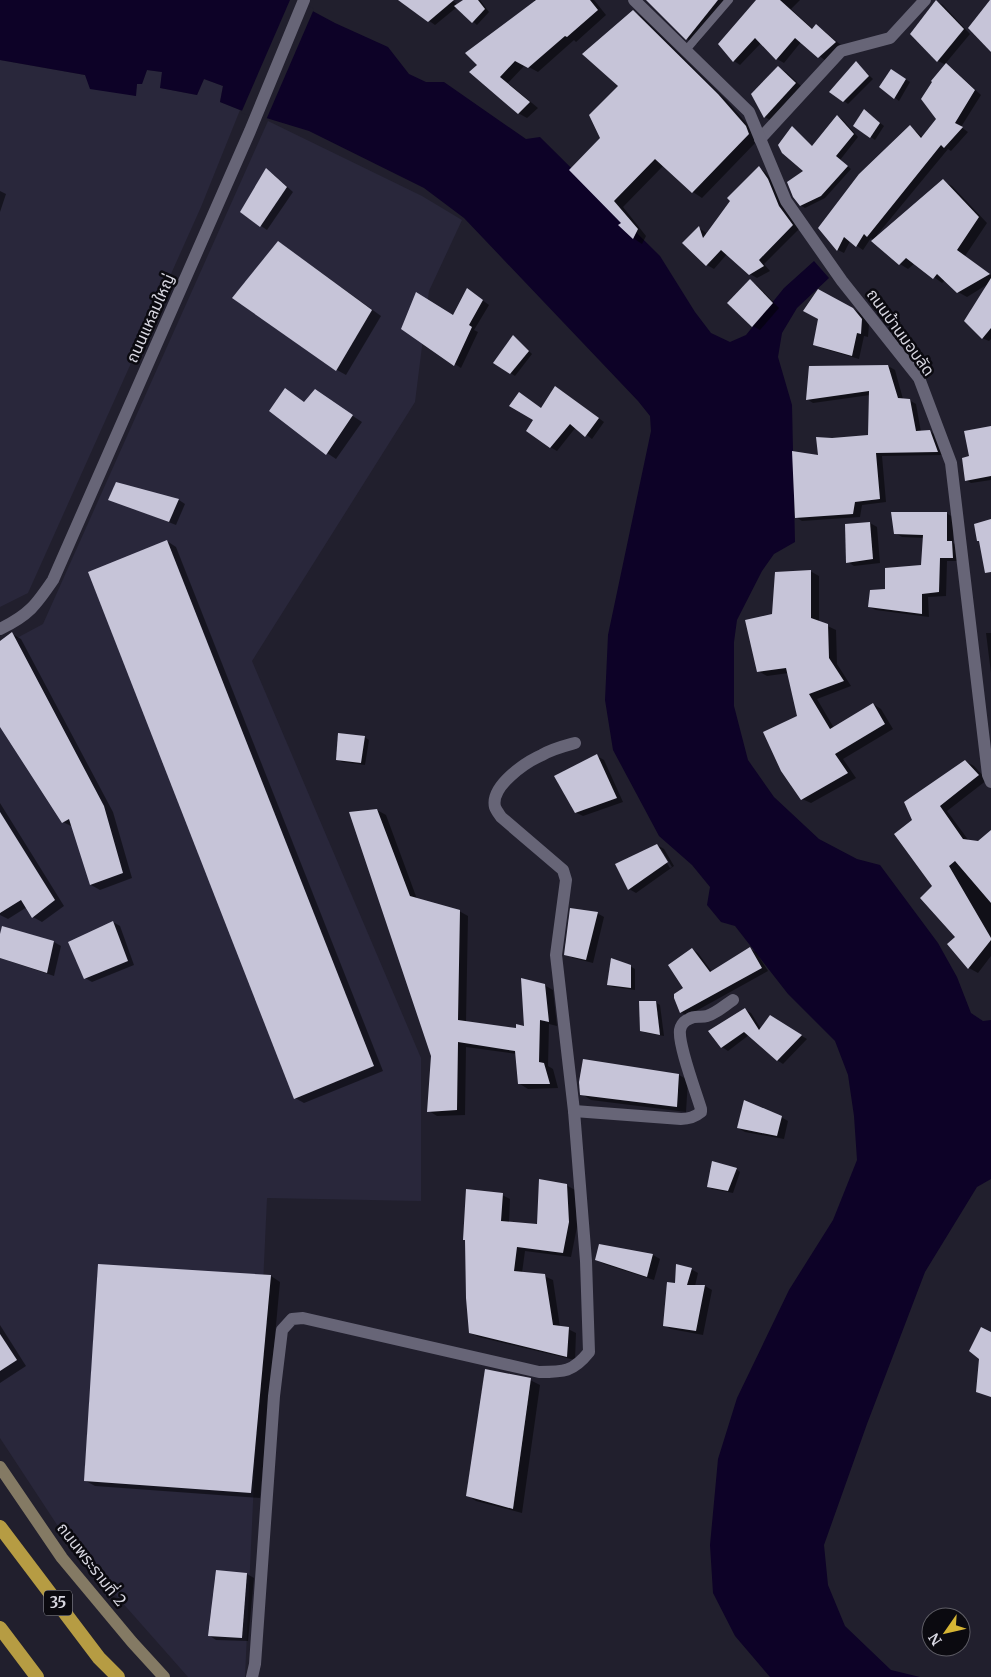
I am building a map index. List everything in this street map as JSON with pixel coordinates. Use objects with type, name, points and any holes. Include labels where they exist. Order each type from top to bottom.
[{"type":"highway","name":"35","points":[[0,1527],[100,1658],[118,1677]]},
{"type":"highway","points":[[0,1628],[37,1677]]},
{"type":"main road","name":"ถนนพระรามที่ 2","points":[[0,1467],[62,1558],[132,1642],[164,1677]]},
{"type":"street","name":"ถนนแหลมใหญ่","points":[[0,629],[18,620],[36,605],[53,580],[250,131],[304,0]]},
{"type":"street","name":"ถนนบ้านมอบลัด","points":[[634,0],[749,112],[786,201],[842,281],[919,378],[951,463],[988,775],[991,782]]},
{"type":"street","points":[[760,139],[841,51],[890,38],[925,0]]},
{"type":"street","points":[[252,1677],[255,1664],[274,1396],[282,1330],[292,1319],[303,1318],[540,1372],[563,1372],[580,1363],[589,1352],[586,1261],[574,1111],[556,955],[566,880],[563,870],[501,817],[495,807],[495,795],[501,785],[516,771],[542,754],[574,742]]},
{"type":"street","points":[[574,1111],[685,1119],[698,1115],[701,1108],[682,1049],[679,1034],[680,1028],[691,1017],[714,1013],[733,1000]]},
{"type":"lane","points":[[686,50],[730,0]]},
{"type":"shaded area","points":[[0,0],[292,0],[335,23],[388,47],[409,74],[426,82],[444,82],[526,139],[540,137],[660,256],[695,312],[711,333],[730,342],[746,335],[784,288],[814,261],[829,278],[797,308],[782,333],[778,357],[792,405],[795,542],[774,554],[762,571],[737,620],[734,642],[734,706],[748,760],[774,797],[819,839],[857,859],[880,865],[938,943],[957,977],[971,1013],[983,1021],[991,1020],[991,1179],[977,1187],[925,1272],[867,1424],[824,1545],[828,1585],[845,1626],[891,1670],[920,1677],[770,1677],[735,1636],[713,1593],[710,1545],[718,1459],[737,1398],[789,1290],[833,1220],[857,1160],[854,1116],[848,1075],[835,1041],[788,994],[735,926],[721,922],[707,905],[710,887],[692,865],[659,836],[613,750],[605,700],[608,635],[651,431],[650,416],[638,401],[464,218],[424,188],[309,131],[220,102],[223,86],[204,79],[197,95],[160,88],[162,72],[147,70],[142,84],[137,84],[136,96],[90,89],[85,75],[0,60]]},
{"type":"shaded area","points":[[0,60],[85,75],[135,96],[137,84],[142,84],[147,70],[162,72],[161,88],[197,95],[204,79],[223,86],[220,102],[240,110],[201,207],[28,593],[0,607]]},
{"type":"shaded area","points":[[268,121],[422,196],[462,220],[429,291],[415,402],[252,661],[421,1058],[421,1201],[267,1198],[245,1677],[188,1677],[67,1540],[0,1438],[0,647],[43,624]]},
{"type":"pier","points":[[290,0],[298,0],[314,9],[266,120],[241,113]]},
{"type":"building","points":[[398,0],[454,0],[428,22]]},
{"type":"building","points":[[463,0],[478,0],[485,9],[472,23],[454,6]]},
{"type":"building","points":[[536,0],[590,0],[598,10],[528,68],[515,61],[500,77],[530,102],[518,114],[469,72],[477,65],[465,53]]},
{"type":"building","points":[[646,0],[718,0],[686,40]]},
{"type":"building","points":[[756,0],[780,0],[812,29],[816,24],[836,42],[818,58],[795,38],[776,60],[755,38],[733,62],[718,44]]},
{"type":"building","points":[[936,0],[964,29],[937,62],[910,34]]},
{"type":"building","points":[[991,0],[991,52],[968,28]]},
{"type":"building","points":[[633,10],[718,94],[746,126],[749,134],[692,193],[655,159],[614,201],[638,229],[633,239],[618,225],[621,223],[569,170],[600,138],[589,115],[618,86],[582,54]]},
{"type":"building","points":[[856,61],[869,76],[843,102],[829,92]]},
{"type":"building","points":[[946,63],[975,90],[955,123],[963,127],[944,148],[941,145],[867,237],[864,234],[856,247],[844,237],[837,251],[818,228],[859,174],[910,125],[921,138],[936,119],[921,99],[931,81]]},
{"type":"building","points":[[778,66],[796,83],[764,118],[751,94]]},
{"type":"building","points":[[891,69],[906,79],[894,99],[879,87]]},
{"type":"building","points":[[864,109],[880,123],[870,138],[853,126]]},
{"type":"building","points":[[837,115],[854,134],[836,156],[848,166],[821,196],[800,206],[793,197],[787,182],[803,171],[782,153],[778,145],[792,126],[812,146]]},
{"type":"building","points":[[759,166],[768,179],[779,206],[793,225],[759,260],[764,266],[749,275],[721,250],[706,266],[682,243],[699,226],[703,238],[730,201],[727,198]]},
{"type":"building","points":[[266,168],[287,187],[260,227],[240,212]]},
{"type":"building","points":[[943,179],[979,217],[957,250],[990,274],[957,293],[937,274],[933,279],[906,258],[899,265],[871,241]]},
{"type":"building","points":[[278,241],[372,310],[336,371],[232,298]]},
{"type":"building","points":[[991,278],[991,328],[982,339],[964,321]]},
{"type":"building","points":[[750,279],[773,303],[752,327],[727,303]]},
{"type":"building","points":[[467,288],[483,300],[469,325],[472,327],[454,366],[401,329],[416,292],[453,315]]},
{"type":"building","points":[[818,289],[853,308],[862,319],[861,334],[857,333],[852,356],[813,345],[818,319],[803,311]]},
{"type":"building","points":[[513,335],[529,351],[510,374],[493,363]]},
{"type":"building","points":[[888,365],[898,398],[910,399],[916,431],[930,430],[938,452],[876,453],[880,499],[855,502],[853,514],[795,518],[792,451],[818,455],[816,437],[832,438],[868,435],[869,391],[806,400],[809,366]]},
{"type":"building","points":[[555,386],[599,418],[585,437],[570,424],[550,448],[526,431],[533,420],[509,406],[519,392],[541,408]]},
{"type":"building","points":[[285,388],[304,402],[315,389],[353,415],[326,455],[269,411]]},
{"type":"building","points":[[991,426],[991,476],[965,481],[962,458],[969,456],[964,431]]},
{"type":"building","points":[[116,482],[179,499],[169,522],[108,500]]},
{"type":"building","points":[[891,512],[947,512],[947,541],[952,541],[953,558],[940,558],[939,592],[922,594],[922,614],[868,607],[870,590],[885,589],[885,568],[921,565],[923,535],[894,534]]},
{"type":"building","points":[[991,519],[991,572],[985,573],[974,524]]},
{"type":"building","points":[[870,522],[873,559],[846,563],[845,524]]},
{"type":"building","points":[[167,540],[374,1066],[294,1099],[88,572]]},
{"type":"building","points":[[811,570],[811,618],[828,624],[829,658],[844,681],[809,694],[830,729],[873,703],[885,724],[835,754],[848,773],[801,800],[781,771],[763,732],[797,716],[786,668],[757,672],[745,620],[772,614],[775,572]]},
{"type":"building","points":[[12,632],[104,806],[123,873],[90,885],[69,819],[62,823],[0,727],[0,641]]},
{"type":"building","points":[[338,733],[365,736],[361,763],[336,760]]},
{"type":"building","points":[[597,754],[617,798],[575,813],[554,776]]},
{"type":"building","points":[[965,760],[979,775],[940,806],[963,839],[978,841],[991,830],[991,903],[955,861],[949,866],[991,938],[968,969],[947,944],[955,937],[920,898],[932,886],[894,834],[912,820],[904,802]]},
{"type":"building","points":[[377,809],[410,896],[460,910],[458,1020],[516,1028],[516,1024],[524,1026],[521,978],[545,984],[549,1022],[540,1020],[539,1062],[544,1063],[550,1084],[518,1084],[515,1051],[458,1042],[457,1110],[427,1112],[431,1056],[349,812]]},
{"type":"building","points":[[0,812],[55,900],[32,918],[21,900],[0,913]]},
{"type":"building","points":[[657,844],[668,862],[628,890],[615,864]]},
{"type":"building","points":[[570,908],[598,912],[586,960],[564,955]]},
{"type":"building","points":[[113,921],[128,961],[84,979],[68,942]]},
{"type":"building","points":[[2,926],[54,941],[47,973],[0,958]]},
{"type":"building","points":[[750,947],[762,968],[680,1013],[674,994],[683,988],[668,965],[692,948],[710,972]]},
{"type":"building","points":[[611,958],[631,965],[631,988],[607,985]]},
{"type":"building","points":[[639,1001],[656,1001],[660,1035],[640,1031]]},
{"type":"building","points":[[745,1008],[759,1030],[770,1015],[802,1035],[777,1061],[744,1032],[721,1048],[708,1031]]},
{"type":"building","points":[[583,1059],[679,1074],[677,1107],[580,1095],[579,1082]]},
{"type":"building","points":[[744,1100],[782,1116],[777,1136],[737,1128]]},
{"type":"building","points":[[712,1161],[737,1168],[728,1191],[707,1187]]},
{"type":"building","points":[[539,1179],[567,1184],[569,1222],[563,1253],[517,1247],[514,1271],[545,1274],[553,1325],[569,1327],[567,1357],[469,1333],[465,1240],[463,1240],[466,1189],[503,1193],[501,1221],[537,1224]]},
{"type":"building","points":[[599,1244],[653,1254],[647,1277],[595,1260]]},
{"type":"building","points":[[98,1264],[271,1275],[251,1493],[84,1481]]},
{"type":"building","points":[[676,1264],[692,1268],[687,1285],[705,1285],[696,1331],[663,1326],[667,1282],[675,1283]]},
{"type":"building","points":[[981,1327],[991,1332],[991,1397],[976,1392],[979,1359],[969,1351]]},
{"type":"building","points":[[0,1334],[17,1360],[0,1371]]},
{"type":"building","points":[[485,1369],[531,1378],[513,1509],[466,1496]]},
{"type":"building","points":[[216,1570],[247,1573],[242,1638],[208,1636]]}]
